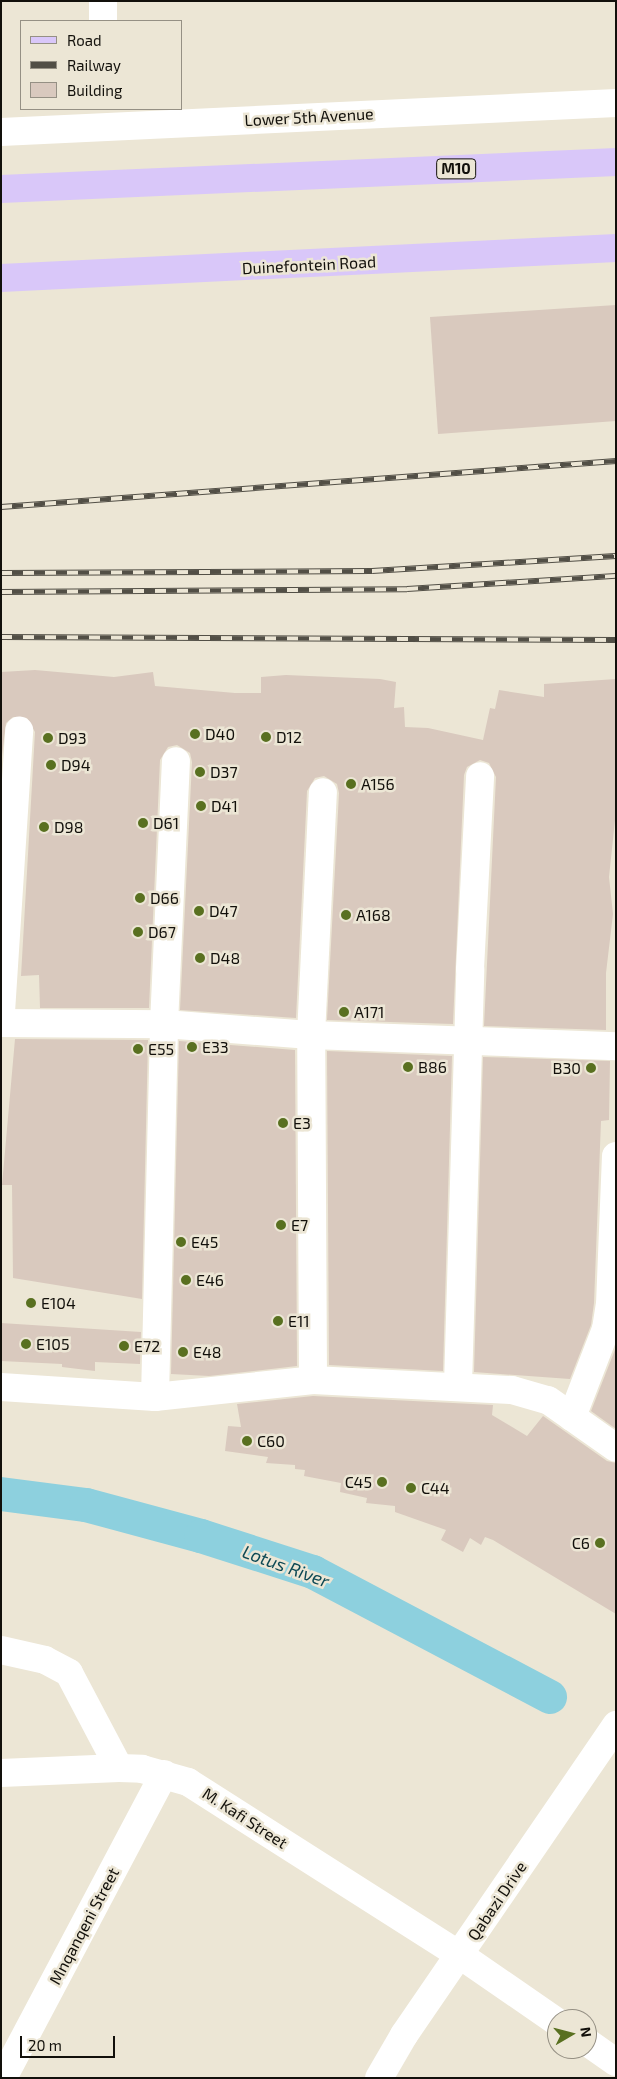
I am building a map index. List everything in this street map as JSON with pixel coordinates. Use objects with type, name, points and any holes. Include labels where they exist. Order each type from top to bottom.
[{"type":"main road","name":"M10","points":[[1,189],[616,162]]},
{"type":"main road","name":"Duinefontein Road","points":[[1,278],[616,248]]},
{"type":"street","points":[[103,1],[104,20]]},
{"type":"street","name":"Lower 5th Avenue","points":[[1,132],[107,118],[616,103]]},
{"type":"street","points":[[1,1012],[19,731]]},
{"type":"street","points":[[155,1398],[164,1024],[176,761]]},
{"type":"street","points":[[458,1385],[470,1040],[470,969],[480,776]]},
{"type":"street","points":[[313,1380],[311,1035],[323,792]]},
{"type":"street","points":[[1,1023],[164,1024],[311,1035],[616,1046]]},
{"type":"street","points":[[572,1417],[606,1329],[610,1305],[616,1156]]},
{"type":"street","points":[[1,1387],[155,1398],[313,1380],[458,1385],[532,1394],[572,1417],[616,1448]]},
{"type":"street","points":[[1,1650],[44,1660],[69,1672],[118,1768]]},
{"type":"street","name":"Qabazi Drive","points":[[379,2078],[404,2036],[616,1725]]},
{"type":"street","name":"M. Kafi Street","points":[[1,1773],[118,1768],[164,1774],[206,1793],[460,1956],[547,2015]]},
{"type":"street","name":"Mnqanqeni Street","points":[[3,2078],[164,1774]]},
{"type":"street","points":[[597,2049],[616,2062]]},
{"type":"building","points":[[616,305],[616,421],[438,434],[430,317]]},
{"type":"building","points":[[35,670],[114,677],[153,672],[155,686],[235,693],[261,693],[261,677],[286,675],[380,679],[396,682],[394,708],[404,707],[405,727],[428,728],[483,740],[490,708],[495,709],[499,690],[544,697],[544,684],[616,679],[616,811],[609,877],[613,914],[606,973],[606,1030],[484,1026],[496,777],[489,763],[480,760],[467,767],[464,775],[453,1024],[327,1020],[339,793],[337,784],[324,776],[315,778],[307,791],[296,1018],[180,1010],[192,762],[190,753],[177,745],[168,747],[160,760],[149,1008],[40,1008],[39,975],[21,976],[35,732],[27,718],[13,717],[6,723],[1,764],[1,672]]},
{"type":"building","points":[[15,1039],[148,1040],[142,1299],[13,1278],[12,1185],[2,1185]]},
{"type":"building","points":[[179,1041],[295,1050],[297,1366],[209,1376],[171,1374]]},
{"type":"building","points":[[327,1051],[452,1056],[443,1371],[329,1365]]},
{"type":"building","points":[[483,1057],[610,1061],[609,1120],[601,1121],[594,1303],[591,1325],[570,1379],[474,1372]]},
{"type":"building","points":[[1,1323],[141,1332],[140,1364],[95,1362],[95,1371],[62,1367],[62,1364],[1,1361]]},
{"type":"building","points":[[616,1347],[616,1429],[591,1411]]},
{"type":"building","points":[[313,1396],[493,1405],[492,1415],[527,1436],[543,1416],[607,1461],[616,1463],[616,1614],[493,1540],[485,1537],[481,1545],[470,1538],[463,1552],[441,1540],[446,1530],[395,1512],[395,1506],[366,1503],[367,1498],[340,1492],[341,1483],[304,1476],[305,1470],[295,1469],[295,1465],[266,1463],[268,1457],[225,1451],[228,1426],[241,1427],[237,1404]]},
{"type":"waterway","name":"Lotus River","points":[[1,1494],[86,1505],[201,1536],[313,1572],[550,1697]]},
{"type":"railway","points":[[1,507],[616,461]]},
{"type":"railway","points":[[1,573],[372,571],[616,556]]},
{"type":"railway","points":[[1,592],[407,589],[616,576]]},
{"type":"railway","points":[[1,637],[616,640]]},
{"type":"place","name":"D40","points":[[195,734]]},
{"type":"place","name":"D12","points":[[266,737]]},
{"type":"place","name":"D93","points":[[48,738]]},
{"type":"place","name":"D94","points":[[51,765]]},
{"type":"place","name":"D37","points":[[200,772]]},
{"type":"place","name":"A156","points":[[351,784]]},
{"type":"place","name":"D41","points":[[201,806]]},
{"type":"place","name":"D61","points":[[143,823]]},
{"type":"place","name":"D98","points":[[44,827]]},
{"type":"place","name":"D66","points":[[140,898]]},
{"type":"place","name":"D47","points":[[199,911]]},
{"type":"place","name":"A168","points":[[346,915]]},
{"type":"place","name":"D67","points":[[138,932]]},
{"type":"place","name":"D48","points":[[200,958]]},
{"type":"place","name":"A171","points":[[344,1012]]},
{"type":"place","name":"E33","points":[[192,1047]]},
{"type":"place","name":"E55","points":[[138,1049]]},
{"type":"place","name":"B86","points":[[408,1067]]},
{"type":"place","name":"B30","points":[[591,1068]]},
{"type":"place","name":"E3","points":[[283,1123]]},
{"type":"place","name":"E7","points":[[281,1225]]},
{"type":"place","name":"E45","points":[[181,1242]]},
{"type":"place","name":"E46","points":[[186,1280]]},
{"type":"place","name":"E104","points":[[31,1303]]},
{"type":"place","name":"E11","points":[[278,1321]]},
{"type":"place","name":"E105","points":[[26,1344]]},
{"type":"place","name":"E72","points":[[124,1346]]},
{"type":"place","name":"E48","points":[[183,1352]]},
{"type":"place","name":"C60","points":[[247,1441]]},
{"type":"place","name":"C45","points":[[382,1482]]},
{"type":"place","name":"C44","points":[[411,1488]]},
{"type":"place","name":"C6","points":[[600,1543]]}]
